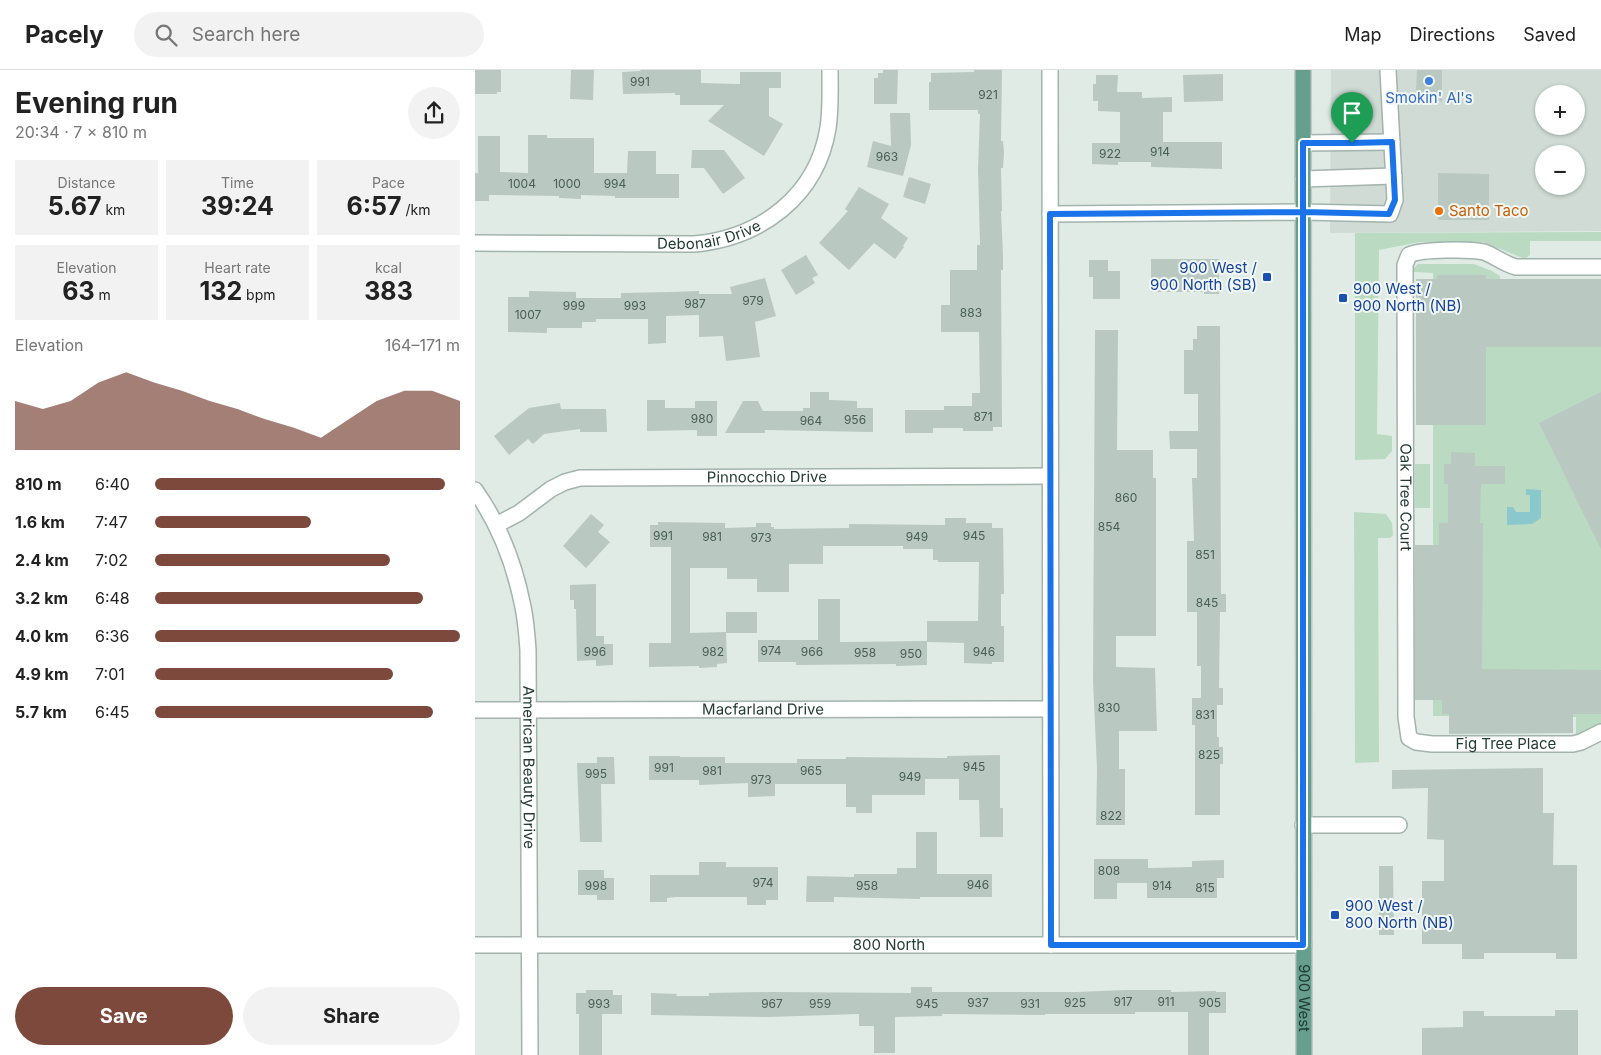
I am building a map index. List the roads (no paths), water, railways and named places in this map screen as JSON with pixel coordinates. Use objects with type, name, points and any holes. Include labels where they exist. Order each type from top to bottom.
[{"type":"main road","name":"900 West","points":[[1303,70],[1303,1055]]},
{"type":"street","name":"Debonair Drive","points":[[475,243],[694,244],[712,243],[734,237],[755,228],[773,218],[791,202],[805,185],[816,167],[828,127],[830,70]]},
{"type":"street","points":[[1050,70],[1051,945]]},
{"type":"street","points":[[1050,214],[1303,212],[1389,214],[1395,200],[1388,70]]},
{"type":"street","points":[[1303,143],[1392,142]]},
{"type":"street","points":[[1303,178],[1394,176]]},
{"type":"street","name":"Oak Tree Court","points":[[1409,738],[1406,717],[1405,265],[1409,256],[1419,251],[1472,251],[1490,254],[1508,265],[1516,267],[1601,268]]},
{"type":"street","name":"Pinnocchio Drive","points":[[496,525],[519,513],[551,489],[565,482],[580,478],[1050,476]]},
{"type":"street","name":"American Beauty Drive","points":[[475,490],[496,525],[512,566],[523,608],[528,650],[530,1055]]},
{"type":"street","name":"Macfarland Drive","points":[[475,710],[1051,710]]},
{"type":"street","name":"Fig Tree Place","points":[[1409,738],[1415,742],[1431,744],[1573,744],[1601,732]]},
{"type":"street","points":[[1303,825],[1399,825]]},
{"type":"street","name":"800 North","points":[[475,945],[1303,945]]},
{"type":"water","points":[[1526,489],[1541,490],[1541,518],[1532,524],[1507,525],[1507,507],[1513,507],[1516,512],[1530,512],[1530,495],[1526,495]]},
{"type":"place","name":"Smokin' Al's","points":[[1429,81]]},
{"type":"place","name":"Santo Taco","points":[[1439,211]]},
{"type":"place","name":"900 West / 900 North (SB)","points":[[1267,277]]},
{"type":"place","name":"900 West / 900 North (NB)","points":[[1343,298]]},
{"type":"place","name":"900 West / 800 North (NB)","points":[[1335,915]]}]
